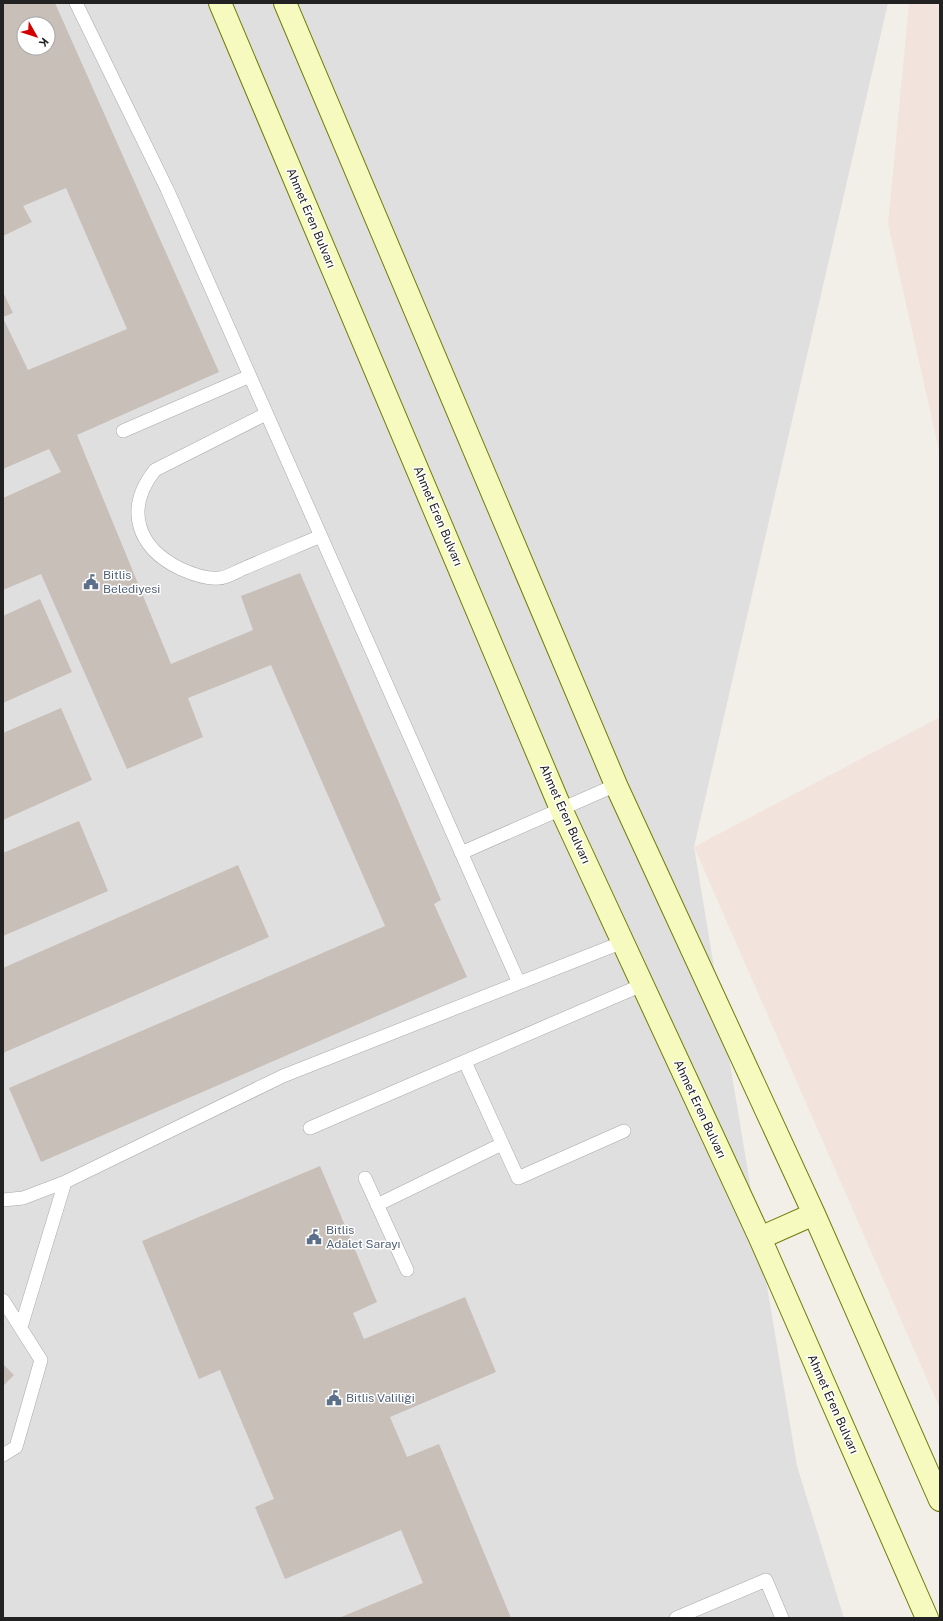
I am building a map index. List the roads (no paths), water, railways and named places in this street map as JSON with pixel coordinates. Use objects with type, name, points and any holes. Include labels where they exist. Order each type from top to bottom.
[{"type":"main road","name":"Ahmet Eren Bulvarı","points":[[220,3],[561,809],[760,1238],[927,1618]]},
{"type":"main road","points":[[285,3],[616,785],[814,1214],[940,1500]]},
{"type":"main road","points":[[760,1238],[814,1214]]},
{"type":"lane","points":[[76,3],[167,189],[518,983]]},
{"type":"lane","points":[[123,431],[250,376]]},
{"type":"lane","points":[[266,414],[155,470],[146,481],[140,494],[137,508],[138,522],[142,535],[161,557],[173,565],[193,574],[220,578],[321,536]]},
{"type":"lane","points":[[461,853],[616,785]]},
{"type":"lane","points":[[3,1200],[23,1198],[65,1182],[283,1076],[623,942]]},
{"type":"lane","points":[[310,1128],[642,985]]},
{"type":"lane","points":[[465,1062],[518,1178],[624,1131]]},
{"type":"lane","points":[[377,1205],[502,1144]]},
{"type":"lane","points":[[365,1178],[407,1270]]},
{"type":"lane","points":[[21,1327],[65,1182]]},
{"type":"lane","points":[[3,1300],[41,1360],[16,1447],[3,1455]]},
{"type":"lane","points":[[676,1618],[766,1580],[782,1618]]},
{"type":"place","name":"Bitlis Belediyesi","points":[[91,582]]},
{"type":"place","name":"Bitlis Adalet Sarayı","points":[[314,1237]]},
{"type":"place","name":"Bitlis Valiliği","points":[[334,1398]]}]
